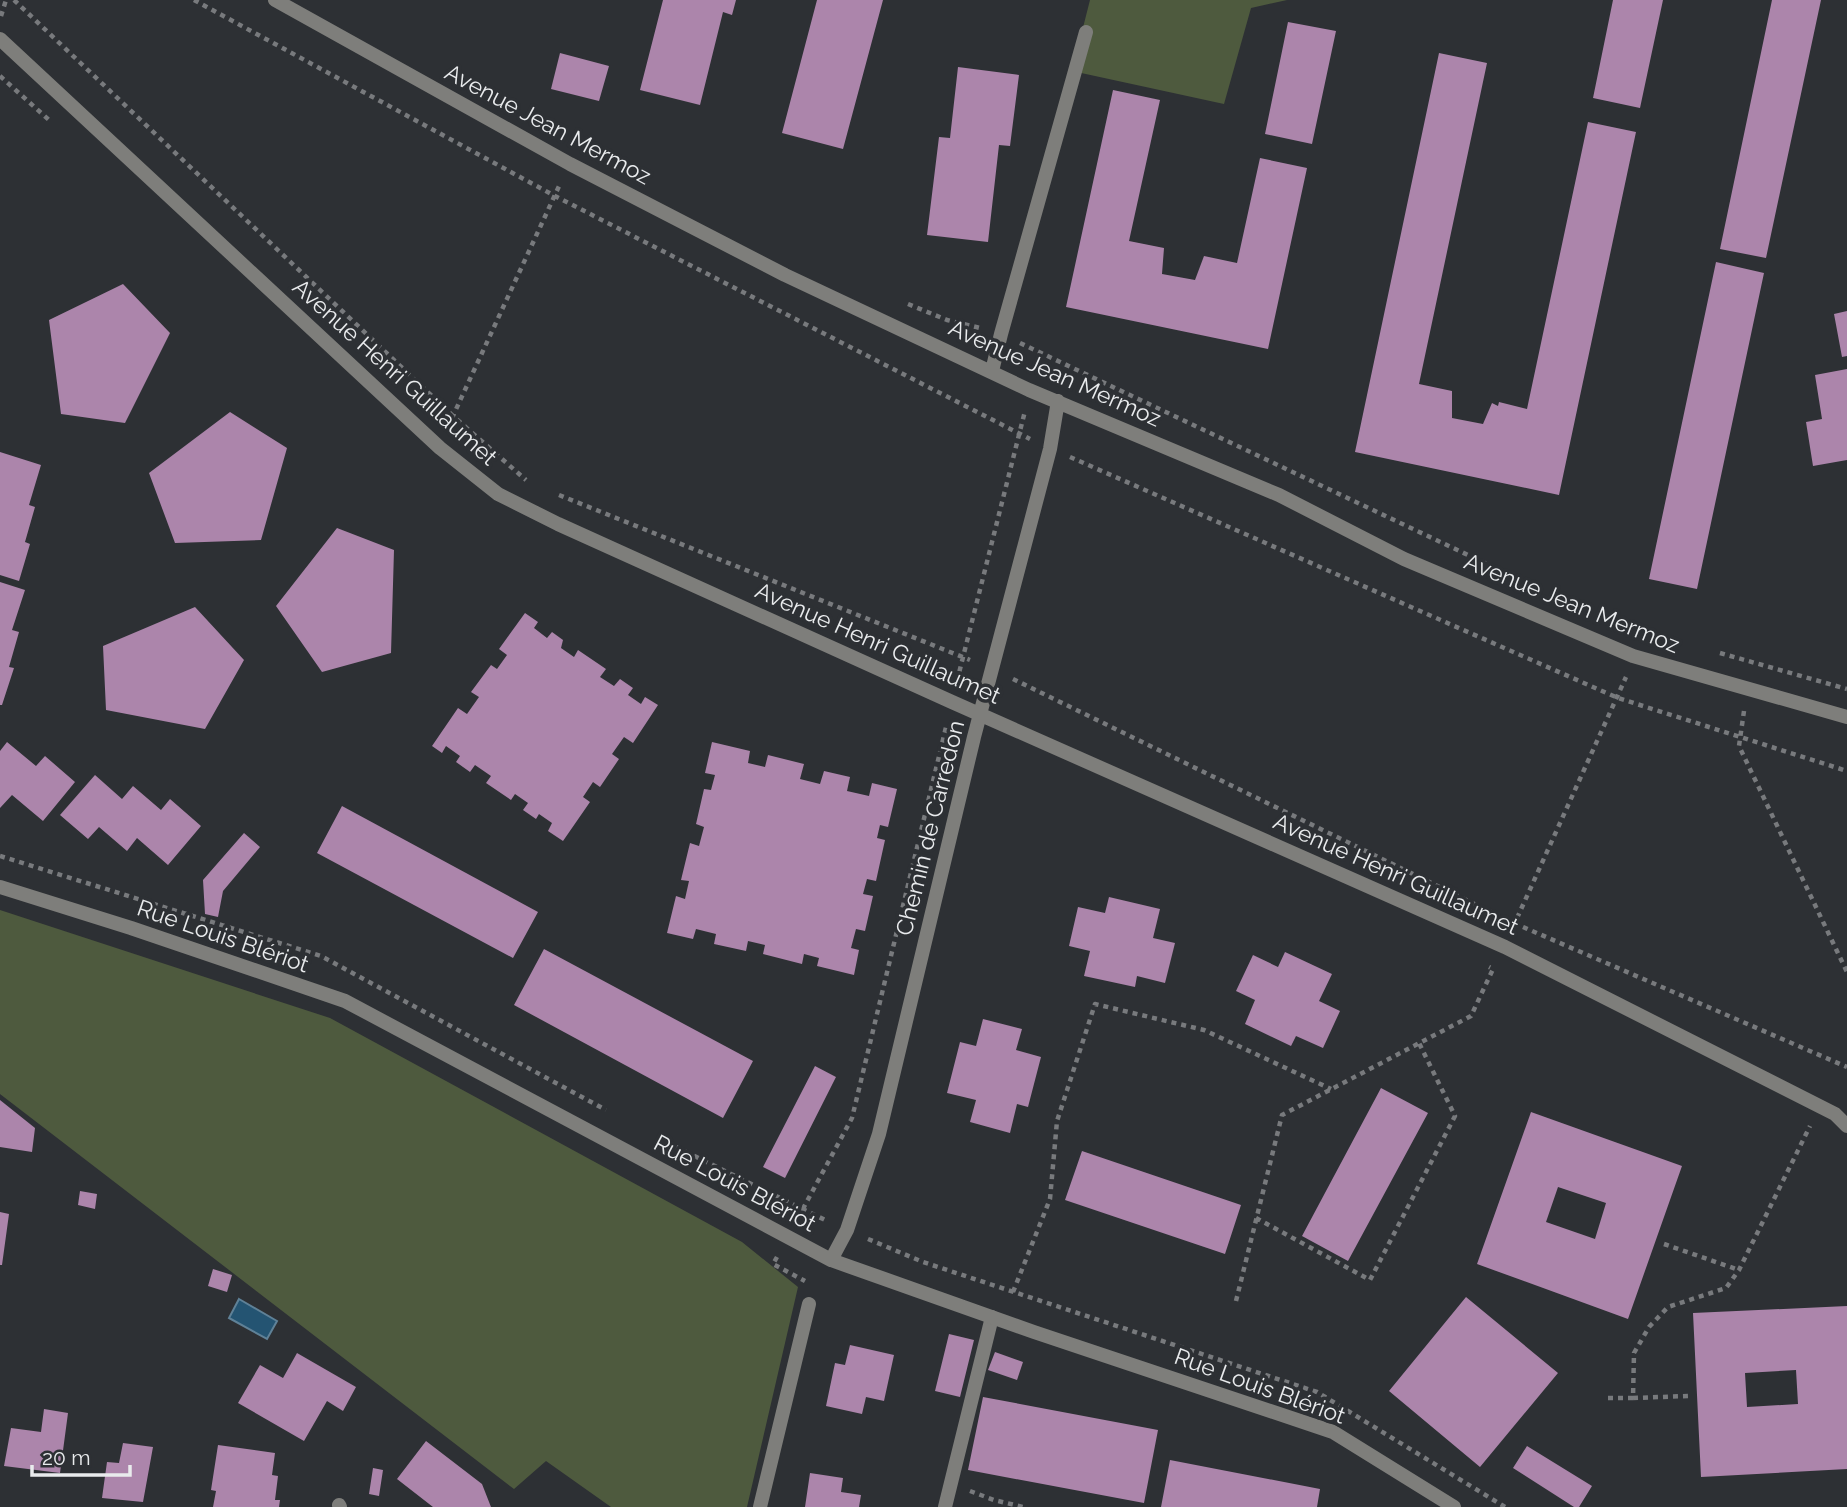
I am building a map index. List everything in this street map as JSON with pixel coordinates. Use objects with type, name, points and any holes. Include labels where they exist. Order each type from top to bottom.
[{"type":"street","name":"Avenue Jean Mermoz","points":[[275,0],[570,164],[785,275],[1029,390],[1279,495],[1404,559],[1633,656],[1847,718]]},
{"type":"street","points":[[992,372],[1086,32]]},
{"type":"street","name":"Avenue Henri Guillaumet","points":[[0,39],[440,448],[498,494],[558,524],[952,702],[1505,947],[1835,1114],[1847,1126]]},
{"type":"street","name":"Chemin de Carredon","points":[[831,1260],[847,1230],[879,1134],[992,668],[1050,449],[1058,401]]},
{"type":"street","name":"Rue Louis Blériot","points":[[0,887],[131,928],[345,1001],[831,1260],[1333,1432],[1454,1507]]},
{"type":"street","points":[[760,1507],[809,1304]]},
{"type":"street","points":[[945,1507],[992,1317]]},
{"type":"path","points":[[0,17],[6,0]]},
{"type":"path","points":[[14,0],[453,416],[528,482]]},
{"type":"path","points":[[194,0],[555,196],[1050,449],[1618,698],[1847,771]]},
{"type":"path","points":[[440,448],[570,164]]},
{"type":"path","points":[[897,300],[947,320],[1001,334],[1533,586]]},
{"type":"path","points":[[809,1304],[817,1287],[774,1264],[852,1118],[963,657],[1029,390],[1041,353]]},
{"type":"path","points":[[551,492],[992,668],[1502,917]]},
{"type":"path","points":[[1714,652],[1847,690]]},
{"type":"path","points":[[1505,947],[1618,698],[1633,656]]},
{"type":"path","points":[[1747,690],[1740,746],[1847,972]]},
{"type":"path","points":[[0,856],[321,956],[608,1111]]},
{"type":"path","points":[[1514,923],[1847,1067]]},
{"type":"path","points":[[1236,1301],[1282,1115],[1471,1016],[1493,969]]},
{"type":"path","points":[[1013,1292],[1050,1199],[1057,1121],[1095,1004],[1204,1030],[1331,1089]]},
{"type":"path","points":[[1256,1218],[1370,1280],[1455,1116],[1419,1043]]},
{"type":"path","points":[[1633,1398],[1634,1353],[1649,1327],[1668,1307],[1726,1288],[1739,1270],[1811,1125]]},
{"type":"path","points":[[667,1143],[847,1230],[923,1262],[1317,1392],[1505,1507]]},
{"type":"path","points":[[1664,1244],[1739,1270]]},
{"type":"path","points":[[1608,1398],[1688,1395]]},
{"type":"path","points":[[951,1483],[994,1500],[1023,1507]]},
{"type":"green space","points":[[1090,0],[1287,0],[1251,8],[1224,104],[1072,71]]},
{"type":"green space","points":[[0,910],[330,1018],[742,1242],[798,1287],[747,1507],[611,1507],[546,1461],[514,1489],[0,1094]]},
{"type":"water","points":[[239,1299],[277,1321],[267,1339],[229,1318]]},
{"type":"building","points":[[663,0],[736,0],[732,15],[723,12],[700,105],[640,90]]},
{"type":"building","points":[[817,0],[883,0],[843,149],[782,133]]},
{"type":"building","points":[[1613,0],[1663,0],[1640,108],[1593,98]]},
{"type":"building","points":[[1772,0],[1821,0],[1766,258],[1720,249]]},
{"type":"building","points":[[1288,22],[1336,31],[1312,144],[1265,134]]},
{"type":"building","points":[[560,53],[609,66],[599,101],[551,89]]},
{"type":"building","points":[[1439,53],[1487,63],[1419,384],[1452,391],[1452,418],[1483,424],[1492,403],[1498,406],[1499,402],[1527,409],[1588,122],[1636,132],[1559,495],[1355,452]]},
{"type":"building","points":[[958,67],[1019,75],[1010,146],[999,145],[988,242],[927,235],[939,137],[950,138]]},
{"type":"building","points":[[1113,90],[1160,100],[1129,241],[1164,248],[1162,274],[1195,280],[1204,256],[1237,263],[1260,158],[1307,168],[1268,349],[1066,307]]},
{"type":"building","points":[[1716,262],[1764,273],[1697,589],[1649,579]]},
{"type":"building","points":[[123,284],[170,333],[125,423],[61,414],[49,320]]},
{"type":"building","points":[[1847,311],[1847,356],[1842,357],[1834,314]]},
{"type":"building","points":[[1847,369],[1847,460],[1813,466],[1806,422],[1822,419],[1815,375]]},
{"type":"building","points":[[230,412],[287,448],[261,540],[175,543],[149,473]]},
{"type":"building","points":[[0,452],[41,465],[29,505],[35,507],[25,542],[30,544],[19,581],[0,575]]},
{"type":"building","points":[[337,528],[394,550],[391,653],[322,672],[276,606]]},
{"type":"building","points":[[0,582],[25,590],[12,630],[19,632],[9,667],[14,668],[2,705],[0,705]]},
{"type":"building","points":[[195,607],[244,660],[205,729],[106,710],[103,646]]},
{"type":"building","points":[[525,613],[538,622],[534,628],[547,638],[552,632],[563,640],[561,648],[574,657],[578,650],[606,669],[600,677],[614,686],[620,679],[633,688],[628,695],[641,704],[645,697],[658,705],[633,743],[624,737],[612,754],[619,759],[600,787],[593,782],[583,797],[590,802],[563,841],[548,831],[552,823],[539,814],[536,819],[523,810],[528,803],[515,794],[511,800],[486,783],[491,776],[475,765],[470,772],[456,762],[460,756],[446,746],[442,753],[432,746],[458,708],[467,714],[479,697],[471,692],[491,665],[497,669],[507,655],[499,649]]},
{"type":"building","points":[[7,742],[36,766],[45,756],[75,782],[43,821],[12,795],[0,808],[0,751]]},
{"type":"building","points":[[712,742],[750,751],[748,763],[765,767],[768,755],[804,764],[800,779],[820,784],[824,771],[850,777],[847,791],[869,796],[872,783],[897,789],[888,827],[880,825],[877,838],[885,840],[876,881],[867,879],[863,894],[873,896],[865,931],[856,929],[851,948],[859,950],[854,975],[817,966],[819,958],[804,954],[802,964],[763,954],[765,945],[748,941],[746,951],[714,944],[716,934],[696,929],[693,939],[667,933],[676,896],[685,899],[689,881],[681,880],[690,843],[699,846],[704,827],[696,824],[704,789],[711,790],[715,775],[705,773]]},
{"type":"building","points":[[95,775],[122,799],[133,786],[161,810],[170,799],[201,826],[168,865],[137,838],[127,851],[99,827],[88,839],[60,815]]},
{"type":"building","points":[[342,806],[538,912],[513,958],[317,853]]},
{"type":"building","points":[[244,833],[260,847],[223,891],[218,917],[205,914],[203,880]]},
{"type":"building","points":[[1109,897],[1160,909],[1153,938],[1175,943],[1165,983],[1137,976],[1135,987],[1084,976],[1090,951],[1069,946],[1078,907],[1105,913]]},
{"type":"building","points":[[544,949],[753,1061],[723,1118],[514,1005]]},
{"type":"building","points":[[1285,952],[1332,974],[1319,1001],[1340,1011],[1323,1048],[1296,1036],[1291,1046],[1245,1024],[1255,1000],[1236,991],[1253,955],[1278,967]]},
{"type":"building","points":[[983,1019],[1022,1029],[1016,1050],[1041,1057],[1028,1107],[1017,1104],[1010,1133],[970,1122],[976,1100],[947,1093],[960,1042],[976,1046]]},
{"type":"building","points":[[815,1066],[836,1077],[785,1178],[763,1167]]},
{"type":"building","points":[[1381,1088],[1428,1113],[1348,1261],[1302,1236]]},
{"type":"building","points":[[0,1100],[35,1128],[32,1152],[0,1147]]},
{"type":"building","points":[[1531,1112],[1682,1166],[1628,1319],[1477,1264]],"holes":[[[1558,1187],[1606,1203],[1595,1239],[1546,1222]]]},
{"type":"building","points":[[1082,1151],[1241,1205],[1225,1254],[1065,1200]]},
{"type":"building","points":[[80,1191],[97,1194],[95,1209],[78,1205]]},
{"type":"building","points":[[0,1212],[9,1214],[2,1265],[0,1265]]},
{"type":"building","points":[[213,1269],[232,1275],[227,1292],[208,1286]]},
{"type":"building","points":[[1466,1297],[1558,1373],[1480,1467],[1389,1391]]},
{"type":"building","points":[[1847,1306],[1847,1469],[1701,1477],[1693,1313]],"holes":[[[1796,1370],[1798,1404],[1747,1407],[1745,1373]]]},
{"type":"building","points":[[949,1334],[974,1340],[960,1397],[935,1391]]},
{"type":"building","points":[[850,1345],[894,1355],[884,1401],[866,1397],[862,1414],[826,1406],[835,1363],[845,1365]]},
{"type":"building","points":[[995,1352],[1023,1362],[1017,1380],[988,1370]]},
{"type":"building","points":[[297,1353],[356,1387],[343,1411],[327,1401],[304,1441],[238,1403],[260,1365],[283,1378]]},
{"type":"building","points":[[983,1397],[1158,1430],[1144,1503],[968,1470]]},
{"type":"building","points":[[44,1409],[68,1413],[60,1473],[4,1466],[11,1428],[41,1432]]},
{"type":"building","points":[[426,1441],[482,1484],[491,1507],[433,1507],[397,1479]]},
{"type":"building","points":[[123,1443],[153,1447],[143,1502],[102,1498],[107,1462],[119,1463]]},
{"type":"building","points":[[218,1445],[275,1453],[272,1475],[278,1476],[275,1500],[280,1500],[279,1507],[213,1507],[216,1491],[211,1490]]},
{"type":"building","points":[[1527,1446],[1592,1486],[1579,1507],[1574,1507],[1513,1468]]},
{"type":"building","points":[[1170,1460],[1320,1489],[1317,1507],[1161,1507]]},
{"type":"building","points":[[373,1468],[383,1470],[379,1496],[369,1494]]},
{"type":"building","points":[[810,1473],[843,1478],[841,1492],[861,1495],[859,1507],[805,1507]]}]
